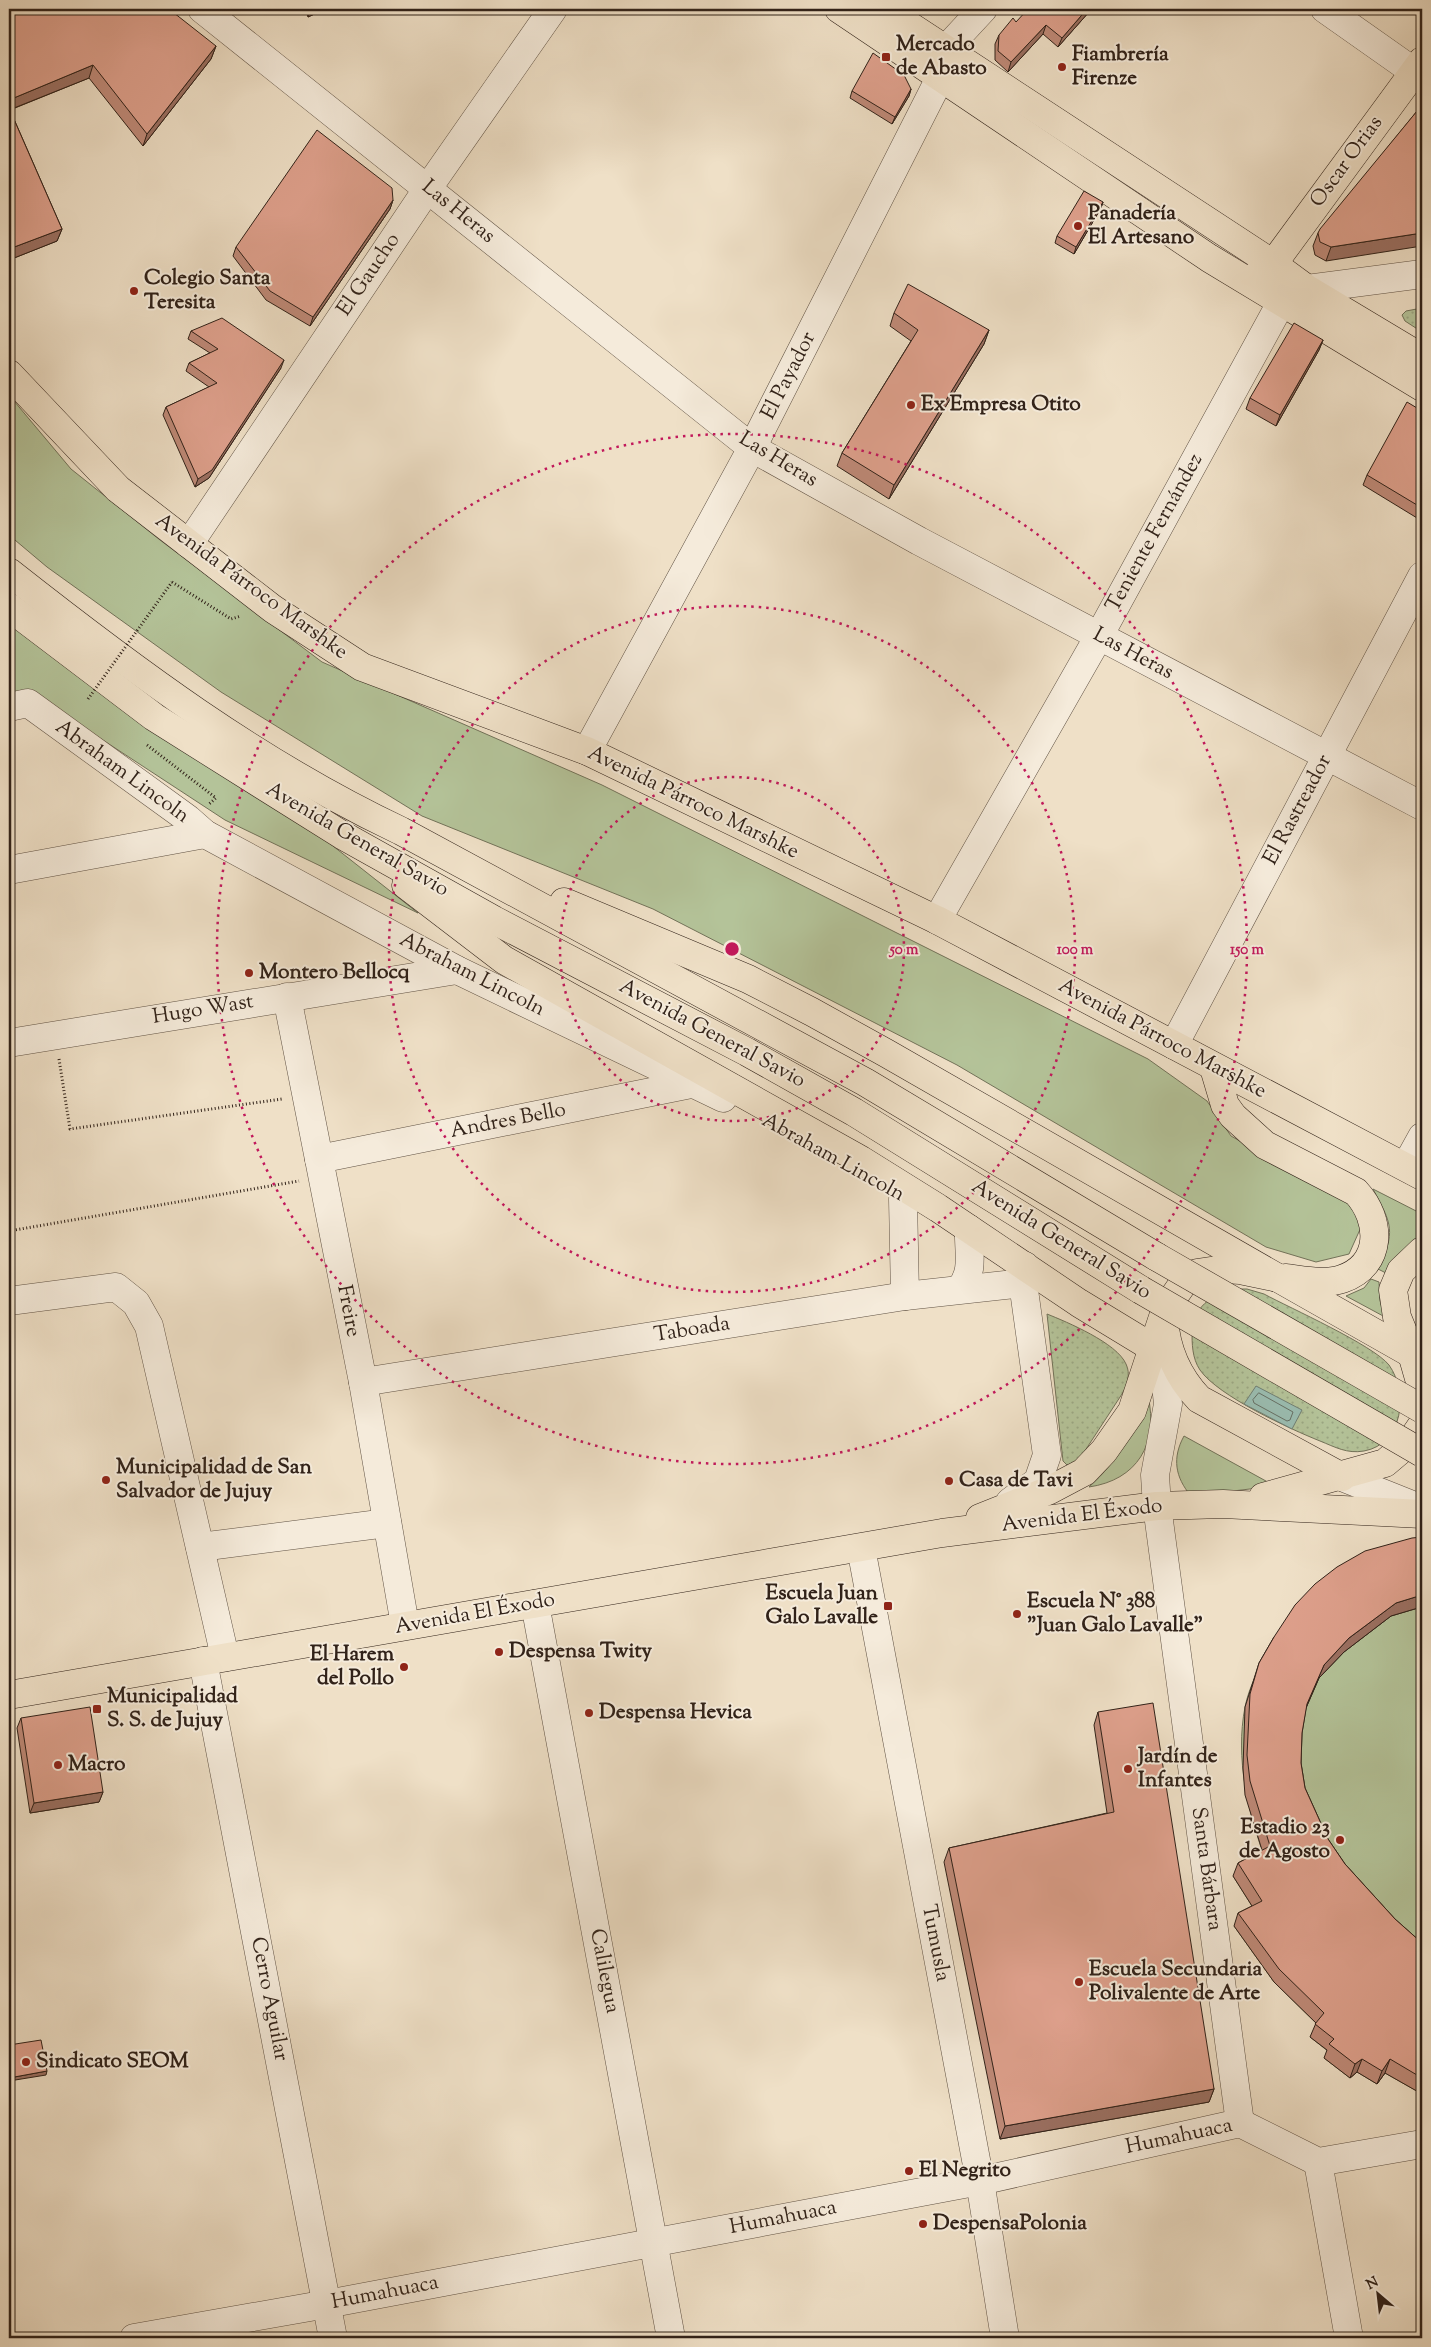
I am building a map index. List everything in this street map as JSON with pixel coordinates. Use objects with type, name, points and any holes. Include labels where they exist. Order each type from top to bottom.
[{"type":"main road","points":[[839,9],[1209,258],[1249,280],[1422,387]]},
{"type":"main road","points":[[884,9],[1273,264],[1307,289],[1422,358]]},
{"type":"main road","name":"Oscar Orias","points":[[1273,264],[1418,66]]},
{"type":"main road","points":[[1249,280],[1273,264]]},
{"type":"main road","name":"Avenida Párroco Marshke","points":[[9,374],[118,489],[288,619],[362,667],[587,751],[937,920],[1214,1068],[1414,1171]]},
{"type":"main road","name":"Avenida General Savio","points":[[9,572],[184,704],[357,810],[442,853],[766,1026],[968,1142],[1157,1257],[1422,1409]]},
{"type":"main road","name":"Avenida General Savio","points":[[9,607],[154,716],[342,835],[494,920],[747,1052],[854,1112],[1141,1290],[1422,1453]]},
{"type":"main road","points":[[342,835],[504,960],[783,1114],[938,1208],[969,1229],[1024,1274],[1079,1303],[1165,1359],[1199,1399],[1342,1477]]},
{"type":"main road","points":[[442,853],[511,879],[748,979],[886,1053],[1417,1357]]},
{"type":"main road","points":[[1214,1068],[1224,1105],[1233,1116],[1265,1145],[1356,1192],[1366,1202],[1373,1216],[1376,1228],[1372,1247],[1365,1264],[1354,1273],[1331,1282],[1278,1278]]},
{"type":"main road","points":[[1422,1251],[1401,1271],[1393,1290],[1397,1317],[1417,1357],[1422,1389]]},
{"type":"main road","name":"Avenida El Éxodo","points":[[942,1533],[1050,1490],[1084,1472],[1094,1462],[1113,1441],[1165,1359],[1164,1318],[1166,1308],[1184,1282],[1197,1273],[1224,1269],[1255,1272],[1278,1278]]},
{"type":"main road","name":"Avenida El Éxodo","points":[[1223,1504],[1269,1496],[1342,1477],[1385,1463],[1407,1445],[1422,1425]]},
{"type":"main road","name":"Avenida El Éxodo","points":[[9,1695],[942,1533],[1157,1506],[1223,1504],[1422,1514]]},
{"type":"street","name":"Las Heras","points":[[202,9],[752,448],[919,541],[1422,806]]},
{"type":"street","name":"El Gaucho","points":[[189,544],[428,188],[553,9]]},
{"type":"street","points":[[945,50],[983,9]]},
{"type":"street","points":[[1325,9],[1418,66]]},
{"type":"street","name":"El Payador","points":[[587,751],[752,448],[940,76],[945,50]]},
{"type":"street","points":[[1282,301],[1307,289],[1422,274]]},
{"type":"street","name":"Teniente Fernández","points":[[937,920],[1099,636],[1282,301]]},
{"type":"street","name":"El Rastreador","points":[[1174,1045],[1422,576]]},
{"type":"street","name":"Abraham Lincoln","points":[[18,705],[188,819],[205,834],[457,970],[696,1083],[903,1199],[938,1208]]},
{"type":"street","points":[[9,870],[205,834]]},
{"type":"street","name":"Hugo Wast","points":[[9,1042],[457,970]]},
{"type":"street","name":"Freire","points":[[287,997],[362,1382],[405,1626]]},
{"type":"street","name":"Andres Bello","points":[[321,1168],[696,1083]]},
{"type":"street","points":[[1414,1171],[1422,1137]]},
{"type":"street","points":[[903,1199],[905,1296]]},
{"type":"street","points":[[960,1289],[966,1282],[970,1270],[969,1229]]},
{"type":"street","points":[[990,1514],[1028,1491],[1038,1481],[1047,1455],[1024,1274]]},
{"type":"street","name":"Taboada","points":[[362,1382],[905,1296],[960,1289],[1024,1274]]},
{"type":"street","name":"Cerro Aguilar","points":[[9,1301],[116,1287],[136,1302],[149,1326],[200,1547],[214,1659],[333,2338]]},
{"type":"street","name":"Santa Bárbara","points":[[1165,1359],[1168,1404],[1155,1475],[1157,1506],[1240,2123]]},
{"type":"street","points":[[1342,1477],[1422,1509]]},
{"type":"street","points":[[200,1547],[387,1523]]},
{"type":"street","name":"Tumusla","points":[[861,1548],[980,2180],[1005,2338]]},
{"type":"street","name":"Calilegua","points":[[535,1604],[671,2338]]},
{"type":"street","name":"Humahuaca","points":[[134,2338],[327,2304],[980,2180],[1240,2123],[1318,2162]]},
{"type":"street","points":[[1349,2338],[1318,2162],[1422,2144]]},
{"type":"path","points":[[95,705],[88,699],[172,582],[231,619]]},
{"type":"path","points":[[140,740],[216,798]]},
{"type":"path","points":[[55,1034],[70,1129],[307,1095]]},
{"type":"path","points":[[9,1231],[321,1168]]},
{"type":"green space","points":[[1422,308],[1422,332],[1405,321],[1402,315],[1406,311]]},
{"type":"green space","points":[[9,395],[71,469],[160,540],[322,662],[602,785],[1148,1059],[1207,1101],[1231,1136],[1351,1204],[1362,1225],[1349,1254],[1316,1262],[1266,1247],[957,1065],[653,909],[422,816],[221,692],[47,567],[9,535]]},
{"type":"green space","points":[[9,622],[300,820],[418,913],[225,820],[28,691],[9,695]]},
{"type":"green space","points":[[1373,1189],[1422,1214],[1422,1240],[1386,1273],[1378,1269],[1389,1237],[1388,1220]]},
{"type":"green space","points":[[1371,1279],[1379,1282],[1380,1301],[1385,1317],[1346,1296],[1364,1288]]},
{"type":"green space","points":[[1231,1289],[1247,1289],[1264,1294],[1349,1337],[1366,1347],[1389,1365],[1399,1389],[1400,1403],[1399,1416],[1387,1439],[1377,1446],[1358,1452],[1331,1446],[1256,1411],[1238,1401],[1209,1380],[1200,1370],[1194,1356],[1192,1340],[1193,1322],[1205,1304],[1217,1295]]},
{"type":"green space","points":[[1047,1314],[1091,1334],[1113,1348],[1126,1364],[1128,1372],[1127,1383],[1122,1394],[1077,1463],[1067,1465],[1063,1461]]},
{"type":"green space","points":[[1148,1396],[1151,1413],[1150,1429],[1147,1444],[1141,1457],[1132,1468],[1120,1477],[1089,1487],[1117,1456],[1137,1422]]},
{"type":"green space","points":[[1184,1436],[1275,1486],[1191,1496],[1181,1482],[1177,1467],[1178,1452]]},
{"type":"green space","name":"Estadio 23 de Agosto","points":[[1422,1549],[1422,2094],[1385,2073],[1377,2084],[1357,2072],[1350,2078],[1324,2058],[1329,2052],[1310,2037],[1319,2026],[1274,1982],[1234,1926],[1257,1914],[1233,1876],[1265,1859],[1253,1822],[1245,1785],[1242,1765],[1242,1726],[1249,1692],[1269,1650]]},
{"type":"water","points":[[1256,1386],[1302,1410],[1292,1429],[1244,1404]]},
{"type":"building","points":[[9,9],[169,9],[216,46],[147,134],[93,65],[9,100]]},
{"type":"building","points":[[1028,9],[1087,9],[1062,38],[1046,25],[1011,62],[998,51],[999,35],[1013,18],[1016,22]]},
{"type":"building","points":[[873,53],[904,75],[911,89],[895,117],[852,91]]},
{"type":"building","points":[[1422,105],[1422,233],[1331,247],[1320,242],[1318,233],[1320,229]]},
{"type":"building","points":[[9,108],[62,229],[9,249]]},
{"type":"building","points":[[317,130],[392,188],[393,200],[313,317],[270,291],[236,247]]},
{"type":"building","name":"Panadería El Artesano","points":[[1084,191],[1103,202],[1076,247],[1057,236]]},
{"type":"building","name":"Ex Empresa Otito","points":[[908,284],[989,330],[894,485],[842,453],[918,330],[894,313]]},
{"type":"building","points":[[222,318],[284,360],[212,470],[198,479],[166,407],[217,383],[189,363],[218,349],[191,331]]},
{"type":"building","points":[[1294,323],[1323,340],[1280,415],[1250,398]]},
{"type":"building","points":[[1407,402],[1422,411],[1422,508],[1367,475]]},
{"type":"building","points":[[1422,1537],[1422,1595],[1396,1603],[1349,1638],[1324,1665],[1307,1704],[1302,1733],[1301,1763],[1305,1788],[1328,1839],[1345,1864],[1395,1919],[1422,1943],[1422,2078],[1390,2059],[1382,2071],[1362,2059],[1355,2064],[1329,2044],[1334,2039],[1315,2024],[1324,2013],[1279,1969],[1238,1913],[1262,1901],[1238,1863],[1270,1846],[1250,1781],[1247,1755],[1250,1694],[1259,1663],[1295,1605],[1315,1584],[1337,1567],[1365,1551]]},
{"type":"building","name":"Escuela Secundaria Polivalente de Arte","points":[[1153,1703],[1214,2089],[1005,2126],[949,1848],[1114,1812],[1098,1712]]},
{"type":"building","name":"Macro","points":[[90,1707],[103,1792],[34,1803],[21,1718]]},
{"type":"building","name":"Sindicato SEOM","points":[[41,2040],[47,2071],[9,2078],[9,2045]]},
{"type":"place","name":"Mercado de Abasto","points":[[886,57]]},
{"type":"place","name":"Fiambrería Firenze","points":[[1062,67]]},
{"type":"place","name":"Panadería El Artesano","points":[[1078,226]]},
{"type":"place","name":"Colegio Santa Teresita","points":[[134,291]]},
{"type":"place","name":"Ex Empresa Otito","points":[[911,405]]},
{"type":"place","name":"Montero Bellocq","points":[[249,973]]},
{"type":"place","name":"Municipalidad de San Salvador de Jujuy","points":[[106,1480]]},
{"type":"place","name":"Casa de Tavi","points":[[949,1481]]},
{"type":"place","name":"Escuela Juan Galo Lavalle","points":[[888,1606]]},
{"type":"place","name":"Escuela N° 388 \"Juan Galo Lavalle\"","points":[[1017,1614]]},
{"type":"place","name":"Despensa Twity","points":[[499,1652]]},
{"type":"place","name":"El Harem del Pollo","points":[[404,1667]]},
{"type":"place","name":"Municipalidad S. S. de Jujuy","points":[[97,1709]]},
{"type":"place","name":"Despensa Hevica","points":[[589,1713]]},
{"type":"place","name":"Macro","points":[[58,1765]]},
{"type":"place","name":"Jardín de Infantes","points":[[1128,1769]]},
{"type":"place","name":"Estadio 23 de Agosto","points":[[1340,1840]]},
{"type":"place","name":"Escuela Secundaria Polivalente de Arte","points":[[1079,1982]]},
{"type":"place","name":"Sindicato SEOM","points":[[26,2062]]},
{"type":"place","name":"El Negrito","points":[[909,2171]]},
{"type":"place","name":"DespensaPolonia","points":[[923,2224]]}]
